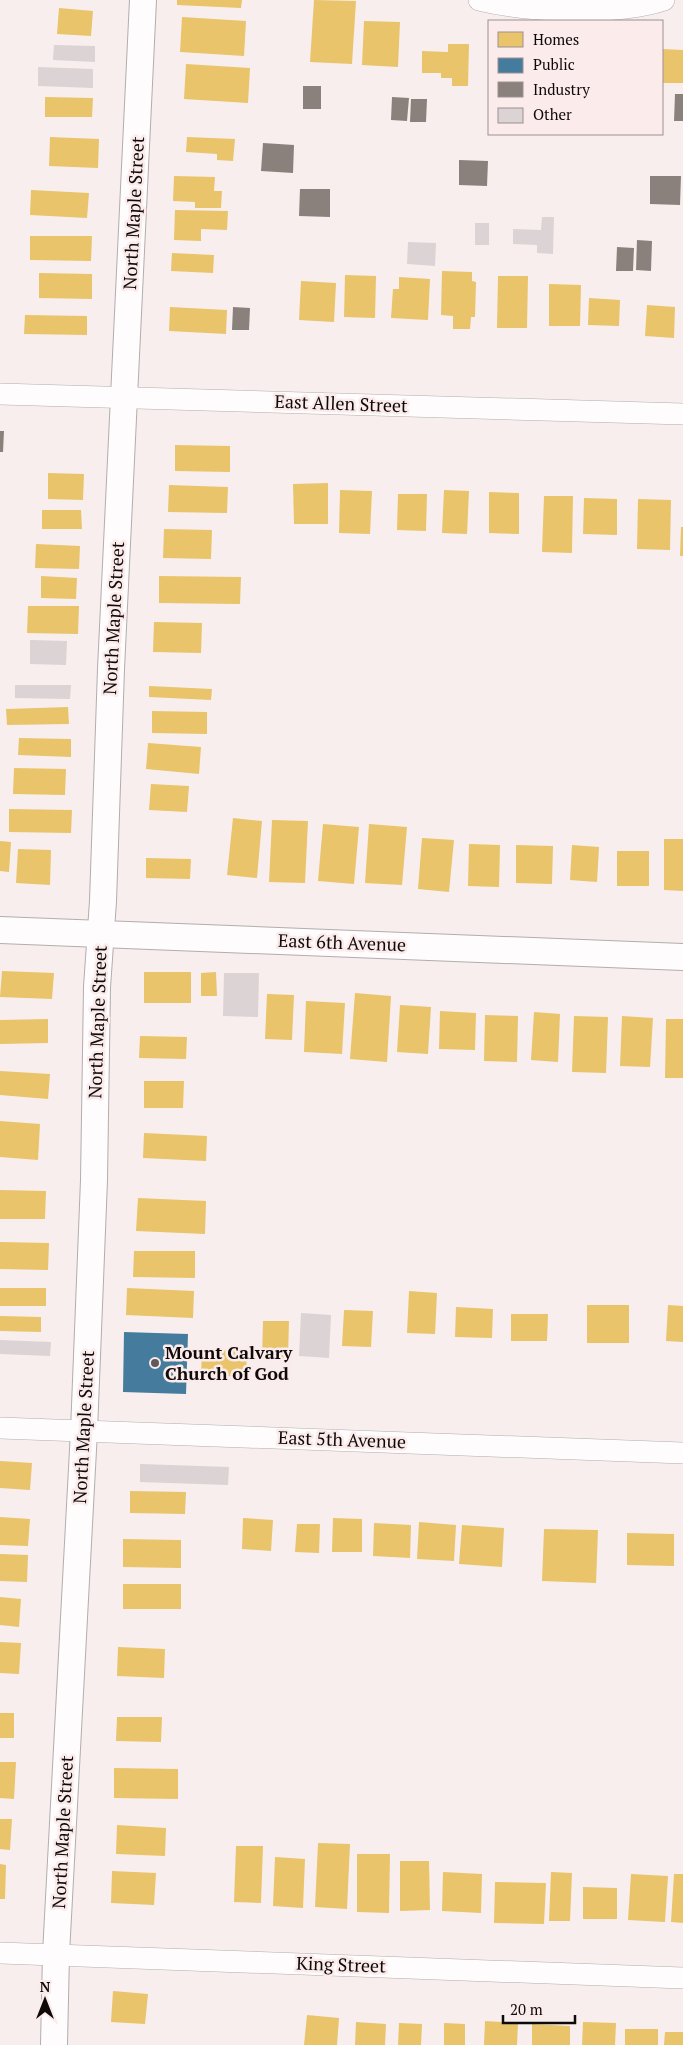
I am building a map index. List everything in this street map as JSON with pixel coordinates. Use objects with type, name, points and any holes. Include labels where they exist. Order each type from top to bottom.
[{"type":"street","name":"North Maple Street","points":[[54,2045],[56,1954],[84,1431],[94,1180],[97,987],[143,0]]},
{"type":"street","points":[[479,0],[520,8],[600,10],[664,0]]},
{"type":"street","name":"East Allen Street","points":[[0,394],[683,414]]},
{"type":"street","name":"East 6th Avenue","points":[[0,930],[683,956]]},
{"type":"street","name":"East 5th Avenue","points":[[0,1428],[683,1453]]},
{"type":"street","name":"King Street","points":[[0,1952],[683,1978]]},
{"type":"building: Homes","points":[[177,0],[242,0],[241,8],[177,5]]},
{"type":"building: Homes","points":[[314,0],[356,1],[352,64],[310,62]]},
{"type":"building: Homes","points":[[59,8],[93,11],[91,36],[57,34]]},
{"type":"building: Homes","points":[[182,17],[246,21],[244,56],[180,52]]},
{"type":"building: Homes","points":[[364,21],[400,22],[398,67],[362,65]]},
{"type":"building: Homes","points":[[448,44],[469,44],[468,86],[452,86],[452,78],[441,78],[441,73],[422,73],[422,51],[448,52]]},
{"type":"building: Homes","points":[[663,49],[683,50],[683,83],[663,83]]},
{"type":"building: Homes","points":[[186,64],[250,68],[248,103],[184,99]]},
{"type":"building: Homes","points":[[45,97],[93,98],[92,117],[45,117]]},
{"type":"building: Homes","points":[[50,137],[99,139],[98,168],[49,166]]},
{"type":"building: Homes","points":[[187,137],[235,139],[233,161],[217,160],[217,154],[186,152]]},
{"type":"building: Homes","points":[[174,176],[215,177],[214,191],[222,191],[221,208],[195,208],[195,202],[173,201]]},
{"type":"building: Homes","points":[[31,190],[89,193],[87,218],[30,215]]},
{"type":"building: Homes","points":[[175,210],[228,211],[227,230],[201,229],[201,241],[174,240]]},
{"type":"building: Homes","points":[[30,236],[92,236],[91,261],[30,260]]},
{"type":"building: Homes","points":[[172,253],[214,255],[213,273],[171,271]]},
{"type":"building: Homes","points":[[442,271],[472,272],[472,281],[476,282],[475,317],[471,317],[470,329],[453,329],[453,316],[441,315]]},
{"type":"building: Homes","points":[[39,273],[92,274],[92,299],[39,298]]},
{"type":"building: Homes","points":[[345,275],[376,276],[375,318],[344,317]]},
{"type":"building: Homes","points":[[498,276],[528,276],[527,328],[497,328]]},
{"type":"building: Homes","points":[[399,277],[430,279],[428,320],[391,318],[393,289],[399,289]]},
{"type":"building: Homes","points":[[301,281],[336,283],[334,322],[299,320]]},
{"type":"building: Homes","points":[[549,284],[581,285],[580,326],[549,326]]},
{"type":"building: Homes","points":[[589,298],[620,300],[619,326],[588,325]]},
{"type":"building: Homes","points":[[647,305],[675,307],[674,338],[645,336]]},
{"type":"building: Homes","points":[[170,307],[227,310],[226,334],[169,331]]},
{"type":"building: Homes","points":[[25,315],[87,316],[87,335],[24,334]]},
{"type":"building: Homes","points":[[175,445],[230,446],[230,472],[175,471]]},
{"type":"building: Homes","points":[[48,473],[84,474],[83,500],[48,499]]},
{"type":"building: Homes","points":[[328,483],[328,524],[294,524],[293,484]]},
{"type":"building: Homes","points":[[169,485],[228,487],[227,513],[168,512]]},
{"type":"building: Homes","points":[[340,490],[372,491],[370,534],[339,533]]},
{"type":"building: Homes","points":[[444,490],[469,491],[467,534],[442,533]]},
{"type":"building: Homes","points":[[489,492],[519,493],[519,534],[489,533]]},
{"type":"building: Homes","points":[[398,494],[427,494],[426,531],[397,530]]},
{"type":"building: Homes","points":[[544,496],[573,496],[572,553],[542,552]]},
{"type":"building: Homes","points":[[584,498],[617,499],[617,535],[583,534]]},
{"type":"building: Homes","points":[[638,499],[671,500],[670,550],[637,549]]},
{"type":"building: Homes","points":[[42,510],[81,510],[82,529],[42,529]]},
{"type":"building: Homes","points":[[681,527],[683,527],[683,556],[680,556]]},
{"type":"building: Homes","points":[[164,529],[212,530],[211,559],[163,558]]},
{"type":"building: Homes","points":[[36,544],[80,546],[79,569],[35,568]]},
{"type":"building: Homes","points":[[41,576],[77,578],[76,599],[41,598]]},
{"type":"building: Homes","points":[[159,576],[241,577],[240,604],[159,603]]},
{"type":"building: Homes","points":[[28,606],[79,606],[78,634],[27,633]]},
{"type":"building: Homes","points":[[154,622],[202,623],[201,653],[153,652]]},
{"type":"building: Homes","points":[[149,686],[212,689],[211,700],[149,697]]},
{"type":"building: Homes","points":[[68,707],[69,724],[7,725],[6,709]]},
{"type":"building: Homes","points":[[152,711],[207,712],[207,734],[152,733]]},
{"type":"building: Homes","points":[[19,738],[71,739],[71,757],[18,755]]},
{"type":"building: Homes","points":[[148,743],[201,747],[199,774],[146,769]]},
{"type":"building: Homes","points":[[14,768],[66,769],[65,795],[13,794]]},
{"type":"building: Homes","points":[[151,784],[189,786],[187,812],[149,810]]},
{"type":"building: Homes","points":[[9,809],[72,810],[71,833],[9,832]]},
{"type":"building: Homes","points":[[233,818],[262,821],[257,878],[227,875]]},
{"type":"building: Homes","points":[[272,820],[308,821],[305,883],[269,882]]},
{"type":"building: Homes","points":[[323,824],[359,827],[354,884],[318,881]]},
{"type":"building: Homes","points":[[369,824],[407,827],[402,885],[365,883]]},
{"type":"building: Homes","points":[[422,838],[454,840],[449,892],[418,889]]},
{"type":"building: Homes","points":[[664,839],[683,839],[683,891],[664,890]]},
{"type":"building: Homes","points":[[0,841],[11,842],[9,872],[0,871]]},
{"type":"building: Homes","points":[[469,844],[500,845],[499,887],[468,886]]},
{"type":"building: Homes","points":[[516,845],[553,846],[552,884],[516,883]]},
{"type":"building: Homes","points":[[572,845],[599,847],[597,882],[570,880]]},
{"type":"building: Homes","points":[[18,849],[51,850],[50,885],[16,883]]},
{"type":"building: Homes","points":[[617,851],[649,851],[649,886],[617,886]]},
{"type":"building: Homes","points":[[146,858],[191,859],[190,879],[146,878]]},
{"type":"building: Homes","points":[[2,971],[54,973],[52,999],[0,997]]},
{"type":"building: Homes","points":[[144,972],[191,972],[191,1003],[144,1003]]},
{"type":"building: Homes","points":[[216,972],[217,996],[201,996],[201,973]]},
{"type":"building: Homes","points":[[355,993],[391,996],[387,1062],[350,1059]]},
{"type":"building: Homes","points":[[267,994],[294,995],[292,1040],[265,1039]]},
{"type":"building: Homes","points":[[306,1001],[345,1003],[342,1054],[304,1052]]},
{"type":"building: Homes","points":[[400,1005],[431,1007],[428,1054],[397,1052]]},
{"type":"building: Homes","points":[[440,1011],[476,1013],[475,1050],[439,1049]]},
{"type":"building: Homes","points":[[534,1012],[560,1014],[558,1062],[531,1060]]},
{"type":"building: Homes","points":[[485,1015],[518,1016],[517,1062],[484,1061]]},
{"type":"building: Homes","points":[[574,1016],[608,1017],[606,1073],[572,1072]]},
{"type":"building: Homes","points":[[622,1016],[653,1018],[650,1067],[620,1066]]},
{"type":"building: Homes","points":[[48,1019],[48,1043],[0,1044],[0,1020]]},
{"type":"building: Homes","points":[[666,1019],[683,1019],[683,1078],[665,1078]]},
{"type":"building: Homes","points":[[140,1036],[187,1037],[186,1059],[139,1058]]},
{"type":"building: Homes","points":[[0,1071],[50,1074],[48,1099],[0,1095]]},
{"type":"building: Homes","points":[[144,1081],[184,1081],[183,1108],[144,1108]]},
{"type":"building: Homes","points":[[0,1121],[40,1124],[38,1160],[0,1157]]},
{"type":"building: Homes","points":[[144,1133],[207,1136],[206,1161],[143,1158]]},
{"type":"building: Homes","points":[[0,1190],[46,1191],[45,1219],[0,1219]]},
{"type":"building: Homes","points":[[138,1198],[206,1201],[205,1234],[136,1231]]},
{"type":"building: Homes","points":[[0,1242],[49,1243],[48,1270],[0,1269]]},
{"type":"building: Homes","points":[[134,1251],[195,1251],[195,1278],[133,1277]]},
{"type":"building: Homes","points":[[0,1288],[46,1288],[46,1306],[0,1306]]},
{"type":"building: Homes","points":[[127,1288],[194,1291],[193,1318],[126,1315]]},
{"type":"building: Homes","points":[[409,1291],[437,1293],[435,1334],[407,1333]]},
{"type":"building: Homes","points":[[587,1305],[629,1305],[629,1343],[587,1343]]},
{"type":"building: Homes","points":[[668,1305],[683,1306],[683,1342],[666,1341]]},
{"type":"building: Homes","points":[[456,1307],[493,1309],[492,1338],[455,1337]]},
{"type":"building: Homes","points":[[344,1310],[373,1311],[371,1347],[342,1346]]},
{"type":"building: Homes","points":[[511,1314],[548,1314],[547,1341],[511,1341]]},
{"type":"building: Homes","points":[[0,1316],[41,1317],[41,1332],[0,1331]]},
{"type":"building: Homes","points":[[263,1321],[289,1321],[288,1358],[262,1358]]},
{"type":"building: Homes","points":[[202,1350],[247,1351],[246,1377],[201,1375]]},
{"type":"building: Homes","points":[[0,1461],[32,1463],[30,1490],[0,1488]]},
{"type":"building: Homes","points":[[130,1491],[186,1492],[185,1514],[130,1513]]},
{"type":"building: Homes","points":[[0,1517],[30,1519],[28,1546],[0,1545]]},
{"type":"building: Homes","points":[[243,1518],[273,1520],[271,1551],[242,1549]]},
{"type":"building: Homes","points":[[333,1518],[362,1519],[362,1552],[332,1552]]},
{"type":"building: Homes","points":[[419,1522],[456,1525],[454,1561],[417,1559]]},
{"type":"building: Homes","points":[[374,1523],[411,1525],[410,1558],[373,1556]]},
{"type":"building: Homes","points":[[297,1524],[320,1524],[319,1553],[295,1552]]},
{"type":"building: Homes","points":[[462,1525],[504,1528],[502,1567],[459,1564]]},
{"type":"building: Homes","points":[[544,1529],[598,1530],[596,1583],[542,1581]]},
{"type":"building: Homes","points":[[627,1533],[674,1534],[674,1566],[627,1565]]},
{"type":"building: Homes","points":[[123,1539],[181,1540],[181,1568],[123,1567]]},
{"type":"building: Homes","points":[[0,1554],[28,1555],[27,1582],[0,1581]]},
{"type":"building: Homes","points":[[123,1584],[181,1584],[181,1609],[123,1609]]},
{"type":"building: Homes","points":[[0,1597],[21,1599],[19,1627],[0,1625]]},
{"type":"building: Homes","points":[[0,1642],[21,1643],[19,1674],[0,1673]]},
{"type":"building: Homes","points":[[118,1647],[165,1649],[164,1678],[117,1676]]},
{"type":"building: Homes","points":[[0,1713],[14,1713],[14,1738],[0,1738]]},
{"type":"building: Homes","points":[[117,1717],[162,1717],[161,1742],[116,1741]]},
{"type":"building: Homes","points":[[0,1762],[16,1762],[14,1799],[0,1798]]},
{"type":"building: Homes","points":[[114,1768],[178,1769],[178,1799],[114,1798]]},
{"type":"building: Homes","points":[[0,1819],[12,1819],[10,1850],[0,1849]]},
{"type":"building: Homes","points":[[117,1825],[166,1828],[165,1856],[116,1854]]},
{"type":"building: Homes","points":[[318,1843],[350,1844],[347,1909],[315,1907]]},
{"type":"building: Homes","points":[[236,1846],[263,1846],[261,1903],[234,1902]]},
{"type":"building: Homes","points":[[357,1854],[390,1854],[389,1913],[357,1912]]},
{"type":"building: Homes","points":[[275,1857],[305,1859],[303,1908],[273,1906]]},
{"type":"building: Homes","points":[[400,1861],[429,1861],[430,1910],[400,1911]]},
{"type":"building: Homes","points":[[0,1864],[6,1865],[5,1899],[0,1899]]},
{"type":"building: Homes","points":[[112,1871],[156,1873],[154,1905],[111,1903]]},
{"type":"building: Homes","points":[[443,1872],[482,1874],[481,1913],[442,1911]]},
{"type":"building: Homes","points":[[551,1872],[572,1873],[570,1921],[549,1921]]},
{"type":"building: Homes","points":[[631,1874],[668,1876],[665,1922],[628,1920]]},
{"type":"building: Homes","points":[[674,1874],[683,1874],[683,1923],[671,1922]]},
{"type":"building: Homes","points":[[495,1882],[546,1883],[544,1924],[494,1923]]},
{"type":"building: Homes","points":[[583,1887],[617,1888],[617,1919],[583,1919]]},
{"type":"building: Homes","points":[[113,1991],[148,1994],[145,2024],[111,2022]]},
{"type":"building: Homes","points":[[307,2015],[339,2018],[337,2045],[304,2045]]},
{"type":"building: Homes","points":[[485,2021],[518,2023],[517,2045],[484,2045]]},
{"type":"building: Homes","points":[[356,2022],[386,2024],[385,2045],[355,2045]]},
{"type":"building: Homes","points":[[583,2022],[616,2023],[615,2045],[582,2045]]},
{"type":"building: Homes","points":[[399,2023],[422,2024],[421,2045],[398,2045]]},
{"type":"building: Homes","points":[[444,2023],[465,2024],[465,2045],[444,2045]]},
{"type":"building: Homes","points":[[532,2024],[570,2026],[570,2045],[532,2045]]},
{"type":"building: Homes","points":[[625,2029],[658,2029],[658,2045],[625,2045]]},
{"type":"building: Homes","points":[[665,2032],[683,2032],[683,2045],[664,2045]]},
{"type":"building: Public","name":"Mount Calvary Church of God","points":[[124,1332],[188,1334],[186,1394],[123,1392]]},
{"type":"building: Industry","points":[[303,86],[321,86],[321,109],[303,109]]},
{"type":"building: Industry","points":[[675,94],[683,94],[683,121],[674,121]]},
{"type":"building: Industry","points":[[392,97],[409,98],[407,121],[391,120]]},
{"type":"building: Industry","points":[[411,99],[427,99],[426,122],[410,122]]},
{"type":"building: Industry","points":[[263,143],[294,145],[293,173],[261,171]]},
{"type":"building: Industry","points":[[459,160],[488,161],[487,186],[459,185]]},
{"type":"building: Industry","points":[[650,176],[681,176],[680,205],[650,204]]},
{"type":"building: Industry","points":[[300,189],[330,189],[330,217],[299,216]]},
{"type":"building: Industry","points":[[637,240],[652,241],[651,271],[636,270]]},
{"type":"building: Industry","points":[[617,247],[634,248],[633,271],[616,271]]},
{"type":"building: Industry","points":[[233,307],[250,308],[249,330],[232,330]]},
{"type":"building: Industry","points":[[0,431],[4,431],[3,452],[0,452]]},
{"type":"building: Other","points":[[54,45],[95,46],[95,62],[53,60]]},
{"type":"building: Other","points":[[38,67],[93,69],[93,88],[38,86]]},
{"type":"building: Other","points":[[542,217],[554,217],[553,254],[537,253],[537,245],[513,244],[513,229],[541,230]]},
{"type":"building: Other","points":[[475,223],[489,223],[489,245],[475,245]]},
{"type":"building: Other","points":[[408,242],[436,243],[435,266],[407,264]]},
{"type":"building: Other","points":[[30,640],[67,641],[66,665],[30,664]]},
{"type":"building: Other","points":[[15,685],[71,685],[70,699],[15,698]]},
{"type":"building: Other","points":[[224,973],[259,973],[258,1017],[223,1016]]},
{"type":"building: Other","points":[[301,1313],[331,1315],[329,1358],[299,1356]]},
{"type":"building: Other","points":[[0,1340],[51,1342],[50,1356],[0,1354]]},
{"type":"building: Other","points":[[140,1464],[229,1467],[228,1485],[140,1482]]},
{"type":"place","name":"Mount Calvary Church of God","points":[[155,1363]]}]
